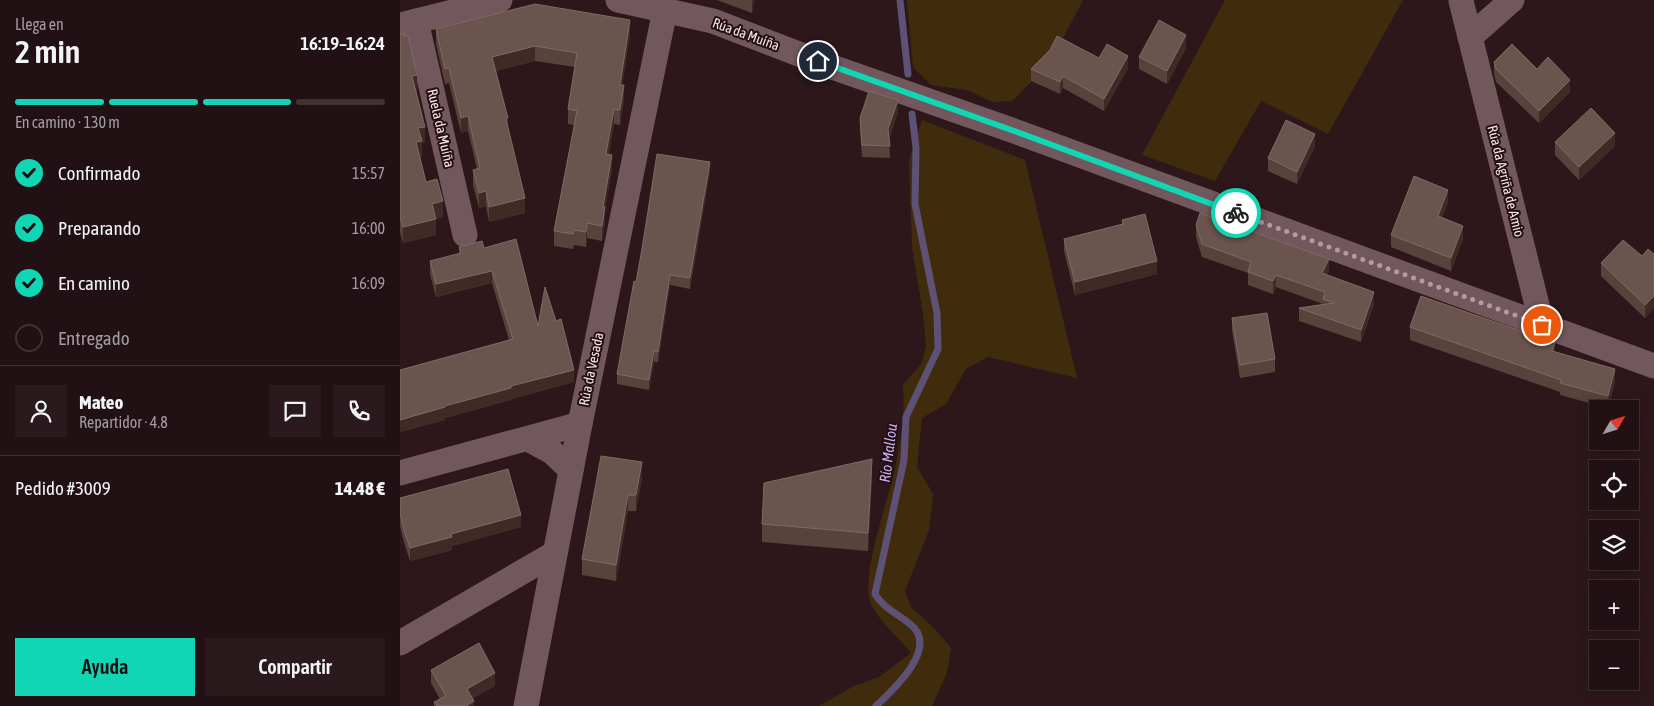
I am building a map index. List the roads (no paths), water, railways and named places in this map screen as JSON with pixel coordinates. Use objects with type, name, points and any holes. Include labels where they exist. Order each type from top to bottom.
[{"type":"street","points":[[408,23],[454,6],[500,0]]},
{"type":"street","name":"Rúa da Muíña","points":[[618,0],[713,21],[836,68],[1017,132],[1654,366]]},
{"type":"street","points":[[1470,38],[1512,0]]},
{"type":"street","name":"Rúa da Agriña de Amio","points":[[1460,1],[1542,325]]},
{"type":"street","name":"Rúa da Vesada","points":[[526,706],[580,424],[664,10]]},
{"type":"street","name":"Ruela da Muíña","points":[[408,23],[465,235]]},
{"type":"street","points":[[400,472],[580,424]]},
{"type":"street","points":[[528,439],[552,452],[571,470]]},
{"type":"street","points":[[400,643],[556,553]]},
{"type":"waterway","name":"Río Mallou","points":[[900,0],[908,74]]},
{"type":"waterway","name":"Río Mallou","points":[[876,706],[903,679],[917,656],[920,644],[918,633],[910,624],[886,607],[875,594],[904,460],[906,417],[938,349],[937,313],[915,204],[916,148],[912,114]]}]
